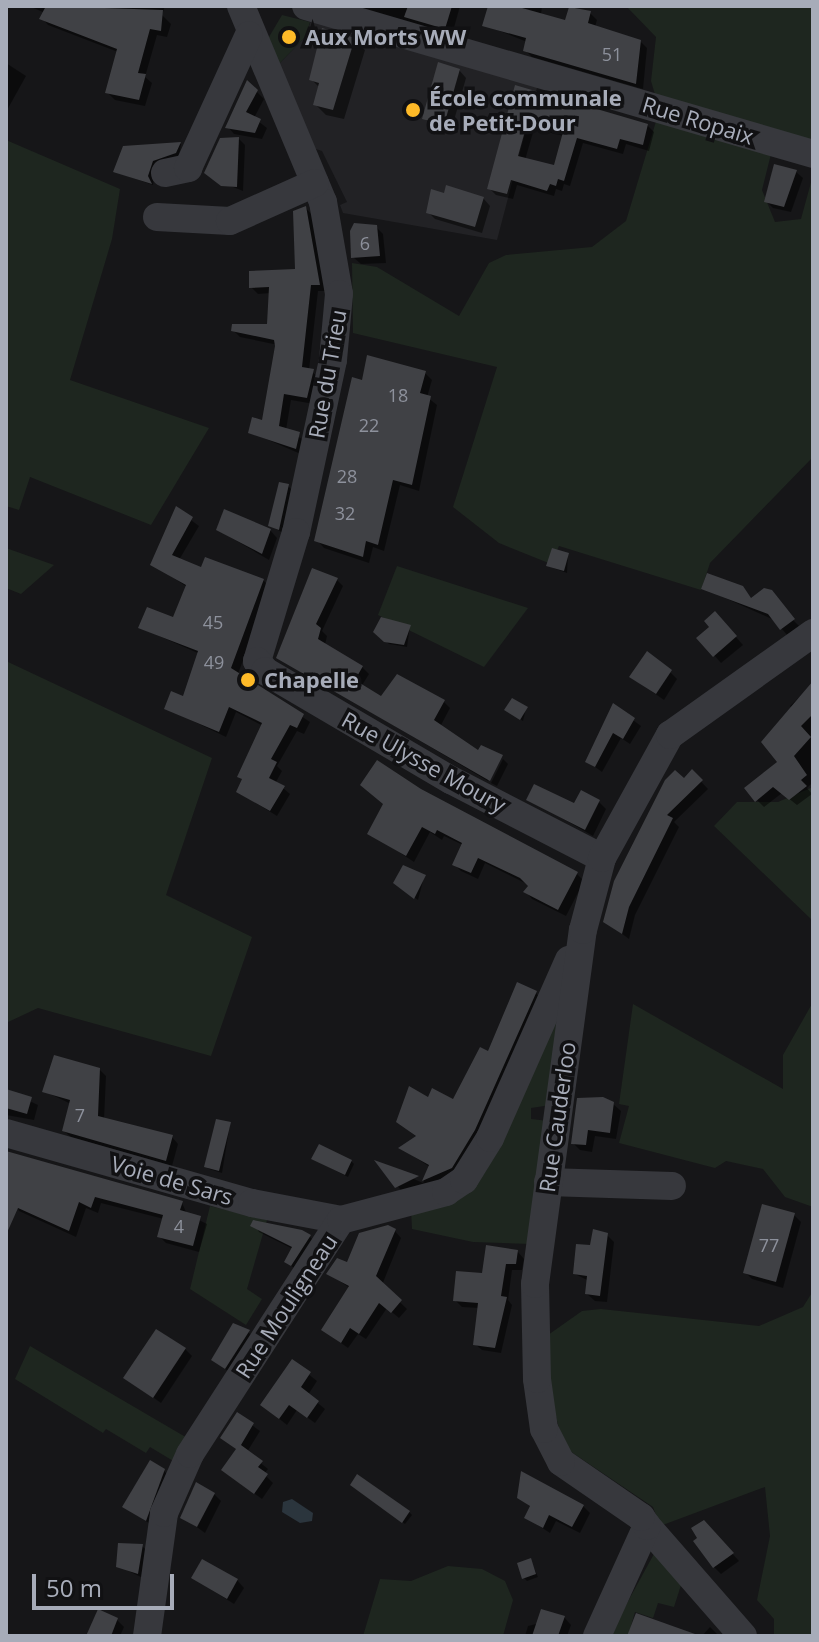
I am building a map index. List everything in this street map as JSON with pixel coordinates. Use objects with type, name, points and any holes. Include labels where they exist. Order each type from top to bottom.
[{"type":"street","name":"Rue du Trieu","points":[[241,6],[249,35],[315,183],[336,257],[336,344],[291,552],[256,655]]},
{"type":"street","name":"Rue Ropaix","points":[[306,6],[813,154]]},
{"type":"street","points":[[165,173],[188,168],[249,35]]},
{"type":"street","points":[[768,141],[792,139],[813,144]]},
{"type":"street","points":[[157,217],[230,221],[315,183]]},
{"type":"street","name":"Rue Cauderloo","points":[[743,1636],[641,1517],[561,1462],[544,1429],[537,1379],[535,1284],[583,930],[602,858],[670,735],[813,633]]},
{"type":"street","name":"Rue Ulysse Moury","points":[[256,655],[265,671],[451,780],[602,858]]},
{"type":"street","name":"Rue Mouligneau","points":[[147,1636],[164,1513],[176,1479],[341,1220],[426,1199],[464,1180],[490,1138],[583,930]]},
{"type":"street","name":"Voie de Sars","points":[[6,1133],[252,1203],[341,1220]]},
{"type":"street","points":[[548,1182],[672,1186]]},
{"type":"street","points":[[597,1636],[647,1526]]},
{"type":"shaded area","points":[[626,6],[813,6],[813,144],[659,108],[651,81],[656,37]]},
{"type":"shaded area","name":"École communale de Petit-Dour","points":[[313,14],[539,80],[497,240],[343,213],[340,205],[347,202],[322,151],[310,147],[276,67],[306,36]]},
{"type":"shaded area","points":[[282,15],[310,22],[306,36],[276,67],[266,42]]},
{"type":"shaded area","points":[[657,118],[771,154],[762,190],[775,222],[801,219],[813,175],[813,457],[710,563],[701,590],[559,546],[551,564],[499,543],[453,507],[497,367],[353,333],[352,263],[377,267],[459,316],[489,263],[506,255],[592,247],[626,221]]},
{"type":"shaded area","points":[[6,140],[120,189],[112,239],[70,380],[209,428],[151,525],[30,477],[19,510],[6,506]]},
{"type":"shaded area","points":[[6,548],[54,565],[21,594],[6,588]]},
{"type":"shaded area","points":[[397,566],[528,608],[484,667],[378,615]]},
{"type":"shaded area","points":[[6,661],[212,758],[166,895],[252,937],[211,1056],[38,1008],[6,1023]]},
{"type":"shaded area","points":[[813,787],[813,921],[714,826],[737,802],[778,802]]},
{"type":"shaded area","points":[[813,1002],[813,1207],[785,1197],[763,1169],[726,1161],[715,1168],[619,1143],[629,1106],[619,1104],[633,1004],[783,1089],[783,1055]]},
{"type":"shaded area","points":[[553,1012],[561,1012],[551,1105],[531,1108],[531,1119],[549,1121],[531,1244],[473,1242],[412,1229],[411,1208],[478,1181],[486,1171]]},
{"type":"shaded area","points":[[210,1206],[267,1220],[247,1289],[262,1299],[246,1325],[190,1289]]},
{"type":"shaded area","points":[[813,1291],[813,1636],[774,1636],[774,1619],[757,1600],[770,1536],[765,1487],[660,1526],[653,1507],[564,1447],[551,1398],[548,1335],[582,1311],[601,1309],[759,1326],[803,1307]]},
{"type":"shaded area","points":[[30,1346],[189,1439],[175,1462],[150,1447],[146,1453],[106,1429],[103,1433],[15,1379]]},
{"type":"shaded area","points":[[292,1499],[313,1513],[312,1521],[300,1523],[282,1512],[283,1502]]},
{"type":"shaded area","points":[[655,1552],[682,1582],[674,1607],[658,1603],[653,1618],[635,1612],[628,1636],[609,1636]]},
{"type":"shaded area","points":[[448,1566],[482,1569],[505,1581],[513,1600],[503,1636],[363,1636],[380,1579],[411,1581]]},
{"type":"building","points":[[46,6],[163,10],[161,31],[150,29],[138,73],[146,74],[139,100],[105,93],[117,49],[39,19]]},
{"type":"building","points":[[408,6],[452,6],[445,29],[404,17]]},
{"type":"building","points":[[488,6],[515,6],[565,20],[569,7],[591,11],[588,23],[641,40],[636,84],[523,51],[526,38],[482,26]]},
{"type":"building","points":[[322,28],[355,38],[333,110],[313,105],[319,83],[309,80]]},
{"type":"building","points":[[438,62],[460,69],[444,125],[422,119]]},
{"type":"building","points":[[247,80],[258,90],[246,112],[261,119],[255,133],[225,128]]},
{"type":"building","points":[[515,85],[648,124],[643,145],[620,139],[617,149],[577,138],[564,181],[558,179],[556,186],[550,184],[547,191],[511,180],[507,194],[487,189]],"holes":[[[527,124],[563,132],[554,165],[518,156]]]},
{"type":"building","points":[[239,137],[237,187],[221,186],[204,173],[220,138]]},
{"type":"building","points":[[181,142],[176,153],[153,161],[148,176],[152,184],[113,172],[123,146]]},
{"type":"building","points":[[774,164],[797,170],[784,207],[764,202]]},
{"type":"building","points":[[446,185],[484,197],[475,227],[426,213],[431,189],[444,193]]},
{"type":"building","points":[[306,206],[320,285],[311,285],[302,367],[314,369],[307,398],[284,394],[279,426],[300,432],[296,449],[248,433],[252,417],[262,420],[274,340],[231,331],[232,324],[267,324],[269,287],[249,288],[249,271],[295,269],[293,211]]},
{"type":"building","points":[[354,223],[377,225],[380,256],[351,258],[350,231]]},
{"type":"building","points":[[367,355],[426,371],[420,393],[431,396],[412,485],[393,480],[378,545],[366,541],[363,557],[314,541],[352,377],[362,380]]},
{"type":"building","points":[[279,482],[289,484],[279,530],[268,526]]},
{"type":"building","points":[[176,506],[193,517],[172,555],[201,567],[205,557],[264,579],[231,668],[304,714],[297,728],[290,725],[271,759],[277,762],[269,778],[285,786],[270,811],[236,792],[242,779],[237,777],[262,723],[229,707],[219,732],[164,709],[171,691],[183,696],[198,651],[138,628],[147,607],[173,617],[186,585],[150,565]]},
{"type":"building","points":[[224,509],[271,529],[262,554],[216,530]]},
{"type":"building","points":[[552,548],[569,553],[564,571],[546,566]]},
{"type":"building","points":[[312,568],[338,578],[316,624],[321,628],[318,639],[363,666],[355,680],[381,696],[397,674],[445,700],[434,720],[478,750],[481,745],[503,755],[490,781],[276,658]]},
{"type":"building","points":[[707,573],[743,586],[751,598],[764,588],[772,590],[795,619],[780,630],[768,614],[701,589]]},
{"type":"building","points":[[715,611],[737,636],[713,657],[696,638],[709,627],[704,621]]},
{"type":"building","points":[[381,617],[411,625],[404,645],[384,642],[373,632]]},
{"type":"building","points":[[647,651],[672,670],[656,694],[629,677]]},
{"type":"building","points":[[813,681],[813,714],[801,726],[811,737],[794,756],[807,775],[801,780],[807,786],[789,800],[773,787],[755,802],[744,788],[777,762],[761,742]]},
{"type":"building","points":[[512,698],[528,707],[520,720],[504,710]]},
{"type":"building","points":[[613,703],[635,718],[623,739],[613,733],[595,767],[585,762]]},
{"type":"building","points":[[377,760],[421,789],[578,872],[558,910],[523,892],[528,886],[520,878],[478,858],[471,873],[452,865],[462,843],[437,830],[435,834],[422,827],[406,856],[367,834],[383,804],[360,785]]},
{"type":"building","points":[[692,769],[703,780],[667,815],[673,818],[629,907],[622,934],[603,922],[614,881],[665,780],[675,770],[684,778]]},
{"type":"building","points":[[534,784],[574,803],[581,790],[600,800],[585,830],[526,800]]},
{"type":"building","points":[[403,865],[426,875],[414,899],[393,883]]},
{"type":"building","points":[[517,982],[537,991],[475,1130],[452,1168],[422,1181],[429,1165],[398,1148],[416,1136],[396,1122],[409,1086],[428,1097],[432,1088],[453,1099],[480,1047],[488,1051]]},
{"type":"building","points":[[54,1055],[100,1068],[98,1116],[173,1135],[166,1161],[62,1131],[70,1100],[42,1092]]},
{"type":"building","points":[[6,1089],[32,1097],[27,1114],[6,1108]]},
{"type":"building","points":[[603,1097],[614,1102],[610,1133],[588,1130],[586,1145],[571,1144],[577,1098]]},
{"type":"building","points":[[216,1119],[231,1122],[219,1171],[204,1167]]},
{"type":"building","points":[[319,1144],[352,1160],[345,1175],[311,1159]]},
{"type":"building","points":[[6,1151],[183,1201],[180,1210],[201,1216],[193,1246],[157,1237],[163,1215],[95,1197],[91,1208],[79,1202],[69,1231],[18,1208],[6,1235]]},
{"type":"building","points":[[374,1160],[419,1176],[395,1188]]},
{"type":"building","points":[[762,1204],[795,1213],[776,1282],[743,1273]]},
{"type":"building","points":[[253,1220],[302,1230],[311,1235],[291,1266],[284,1262],[292,1247],[250,1226]]},
{"type":"building","points":[[388,1225],[396,1229],[376,1276],[402,1300],[391,1313],[379,1303],[359,1334],[350,1328],[341,1343],[321,1330],[349,1286],[326,1274],[337,1258],[347,1262],[359,1233]]},
{"type":"building","points":[[593,1229],[608,1233],[600,1296],[585,1294],[587,1276],[573,1274],[576,1244],[590,1245]]},
{"type":"building","points":[[486,1245],[518,1250],[516,1264],[506,1264],[501,1296],[507,1297],[495,1348],[473,1345],[478,1303],[453,1301],[456,1271],[482,1273]]},
{"type":"building","points":[[233,1323],[250,1330],[225,1369],[211,1360]]},
{"type":"building","points":[[156,1329],[186,1348],[153,1398],[123,1378]]},
{"type":"building","points":[[292,1359],[311,1372],[301,1387],[319,1401],[307,1418],[289,1405],[279,1419],[260,1405]]},
{"type":"building","points":[[237,1412],[254,1423],[241,1445],[263,1461],[258,1467],[268,1474],[254,1494],[221,1470],[236,1449],[220,1438]]},
{"type":"building","points":[[150,1460],[165,1469],[146,1521],[122,1507]]},
{"type":"building","points":[[521,1471],[584,1505],[572,1527],[549,1515],[543,1528],[524,1518],[530,1506],[517,1498]]},
{"type":"building","points":[[357,1474],[410,1511],[402,1523],[350,1485]]},
{"type":"building","points":[[196,1482],[215,1493],[197,1527],[180,1518]]},
{"type":"building","points":[[704,1520],[734,1553],[713,1568],[693,1541],[697,1538],[691,1528]]},
{"type":"building","points":[[118,1543],[143,1544],[138,1574],[116,1567]]},
{"type":"building","points":[[531,1558],[536,1574],[522,1579],[517,1563]]},
{"type":"building","points":[[202,1559],[238,1579],[227,1599],[191,1578]]},
{"type":"building","points":[[98,1609],[118,1618],[111,1636],[86,1636]]},
{"type":"building","points":[[541,1609],[565,1616],[558,1636],[532,1636]]},
{"type":"building","points":[[636,1613],[695,1634],[695,1636],[627,1636]]},
{"type":"place","name":"Aux Morts WW","points":[[289,37]]},
{"type":"place","name":"École communale de Petit-Dour","points":[[413,110]]},
{"type":"place","name":"Chapelle","points":[[248,680]]}]
